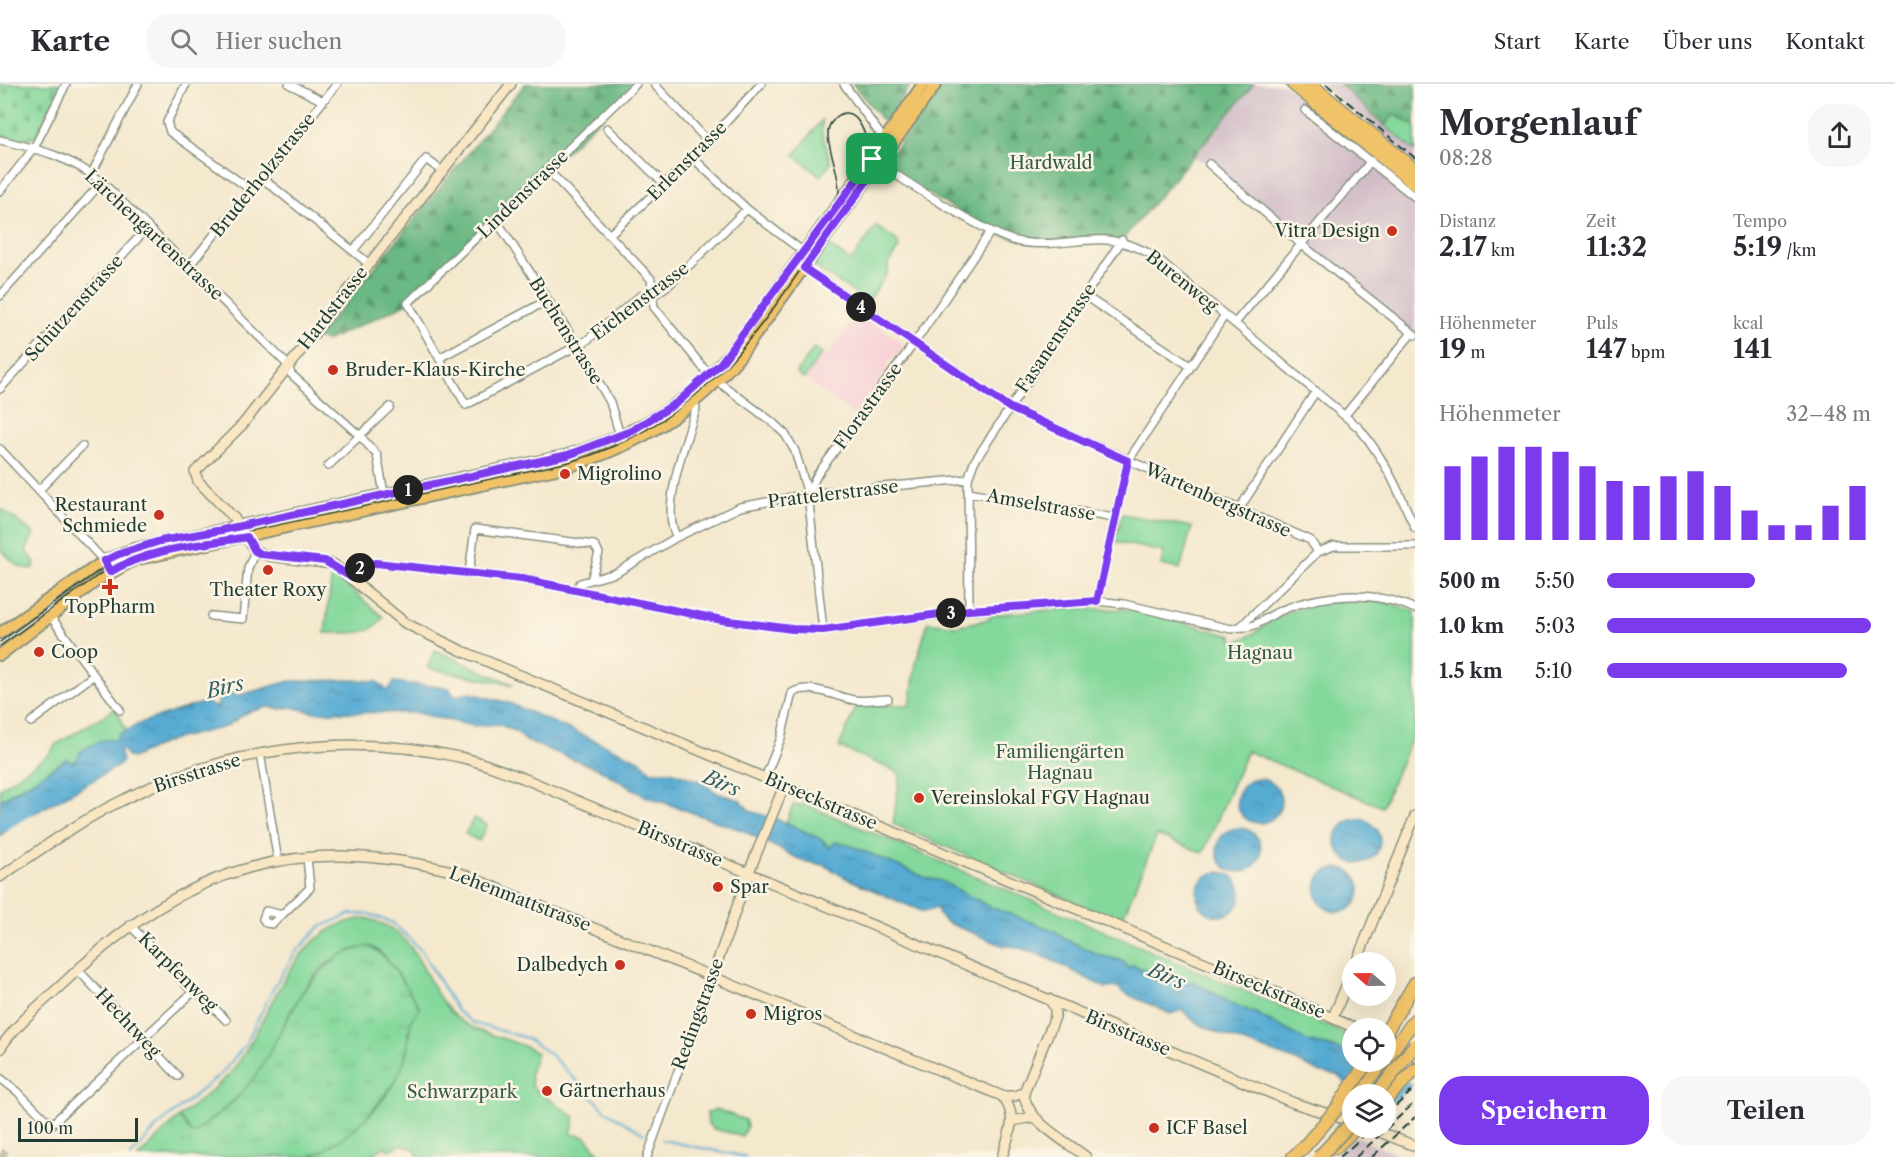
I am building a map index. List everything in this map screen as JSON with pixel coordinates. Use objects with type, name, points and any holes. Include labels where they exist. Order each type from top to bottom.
[{"type":"highway","points":[[1293,84],[1415,184]]},
{"type":"highway","points":[[1310,84],[1415,170]]},
{"type":"highway","points":[[1394,1018],[1415,983]]},
{"type":"highway","points":[[1396,1045],[1415,1020]]},
{"type":"highway","points":[[1385,1084],[1415,1045]]},
{"type":"highway","points":[[1396,1089],[1415,1070]]},
{"type":"highway","points":[[1291,1157],[1335,1111],[1360,1072]]},
{"type":"highway","points":[[1365,1084],[1375,1072]]},
{"type":"highway","points":[[1298,1157],[1342,1110]]},
{"type":"highway","points":[[1319,1157],[1342,1133]]},
{"type":"highway","points":[[1325,1157],[1345,1138]]},
{"type":"main road","points":[[888,144],[923,84]]},
{"type":"main road","points":[[713,379],[746,332],[808,255],[888,144],[936,84]]},
{"type":"main road","points":[[0,655],[110,572],[134,560],[570,466],[622,441],[652,419],[693,398],[740,357],[804,268],[808,255]]},
{"type":"main road","points":[[0,633],[104,561],[160,541],[240,527],[622,441]]},
{"type":"main road","points":[[104,561],[110,572]]},
{"type":"street","points":[[0,191],[34,148],[66,84]]},
{"type":"street","points":[[92,173],[138,84]]},
{"type":"street","points":[[186,84],[167,122],[170,132],[251,190]]},
{"type":"street","points":[[289,84],[323,101]]},
{"type":"street","name":"Bruderholzstrasse","points":[[189,266],[337,84]]},
{"type":"street","name":"Hardstrasse","points":[[240,527],[198,482],[195,472],[243,424],[511,84]]},
{"type":"street","name":"Lindenstrasse","points":[[408,303],[497,221],[636,84]]},
{"type":"street","points":[[654,84],[708,141]]},
{"type":"street","name":"Erlenstrasse","points":[[609,235],[693,158],[761,84]]},
{"type":"street","points":[[844,84],[888,144]]},
{"type":"street","points":[[1305,110],[1415,197]]},
{"type":"street","points":[[607,128],[664,184]]},
{"type":"street","name":"Lärchengartenstrasse","points":[[0,140],[67,159],[92,173],[102,182],[288,365],[291,374],[360,436],[377,455],[383,488]]},
{"type":"street","points":[[693,158],[747,209],[808,255]]},
{"type":"street","points":[[353,250],[426,159],[443,172]]},
{"type":"street","points":[[1236,323],[1371,160]]},
{"type":"street","name":"Burenweg","points":[[876,161],[991,231],[1017,242],[1037,243],[1104,238],[1122,240],[1136,245],[1157,258],[1345,415],[1376,448],[1389,470],[1415,528]]},
{"type":"street","points":[[1209,164],[1301,244],[1414,334],[1345,415]]},
{"type":"street","points":[[548,170],[651,279],[654,307],[713,379],[771,421],[785,434],[803,468],[823,630]]},
{"type":"street","points":[[262,178],[368,263]]},
{"type":"street","points":[[0,296],[102,182]]},
{"type":"street","name":"Eichenstrasse","points":[[408,303],[466,405],[586,341],[640,296],[652,296],[669,284],[747,209]]},
{"type":"street","name":"Buchenstrasse","points":[[497,221],[577,345],[610,402],[622,441]]},
{"type":"street","name":"Schützenstrasse","points":[[0,389],[148,227]]},
{"type":"street","name":"Florastrasse","points":[[808,494],[818,475],[915,342],[991,231]]},
{"type":"street","name":"Fasanenstrasse","points":[[969,610],[968,479],[974,462],[1122,240]]},
{"type":"street","name":"Wartenbergstrasse","points":[[804,268],[1010,408],[1310,540],[1318,552]]},
{"type":"street","points":[[1085,296],[1190,366]]},
{"type":"street","points":[[439,358],[548,300]]},
{"type":"street","points":[[1097,601],[1128,461],[1225,315]]},
{"type":"street","points":[[1239,509],[1316,391]]},
{"type":"street","points":[[677,537],[672,531],[671,520],[675,486],[693,398]]},
{"type":"street","points":[[328,466],[390,407]]},
{"type":"street","points":[[39,490],[82,446]]},
{"type":"street","points":[[0,449],[104,561]]},
{"type":"street","name":"Prattelerstrasse","points":[[577,589],[580,583],[616,573],[677,537],[740,507],[808,494],[968,479]]},
{"type":"street","name":"Amselstrasse","points":[[969,492],[1114,518]]},
{"type":"street","points":[[211,616],[243,619],[248,568],[255,551],[240,527]]},
{"type":"street","points":[[469,573],[475,529],[594,545],[599,553],[592,578]]},
{"type":"street","points":[[1240,627],[1318,552],[1334,546],[1415,546]]},
{"type":"street","name":"Birseckstrasse","points":[[255,551],[269,556],[325,561],[351,577],[389,611],[419,631],[765,778],[783,791],[1342,1022]]},
{"type":"street","points":[[351,577],[361,566],[369,563],[469,573],[577,589],[722,620],[792,629],[823,630],[969,610],[1097,601],[1124,604],[1231,629],[1251,628],[1280,611],[1319,599],[1349,596],[1379,598],[1415,609]]},
{"type":"street","points":[[53,597],[48,607],[51,617],[120,710]]},
{"type":"street","points":[[31,722],[94,675]]},
{"type":"street","points":[[765,778],[781,738],[792,693],[796,690],[822,691],[856,700],[888,699]]},
{"type":"street","name":"Birsstrasse","points":[[0,877],[113,804],[204,766],[260,753],[345,745],[389,746],[460,757],[523,778],[1294,1103],[1342,1118]]},
{"type":"street","points":[[260,753],[278,861]]},
{"type":"street","name":"Redingstrasse","points":[[647,1157],[749,872],[783,791]]},
{"type":"street","points":[[1360,952],[1415,816]]},
{"type":"street","points":[[282,915],[310,888],[307,857]]},
{"type":"street","name":"Lehenmattstrasse","points":[[0,1049],[26,1019],[78,970],[130,925],[162,904],[205,883],[278,861],[307,857],[381,857],[460,873],[1002,1096]]},
{"type":"street","name":"Karpfenweg","points":[[130,925],[193,992],[197,991],[226,1020]]},
{"type":"street","name":"Hechtweg","points":[[78,970],[178,1076]]},
{"type":"street","points":[[0,1078],[51,1125],[193,992]]},
{"type":"street","points":[[1333,1017],[1342,996]]},
{"type":"street","points":[[1047,997],[1055,1008],[1055,1017],[1024,1092],[1026,1105],[1037,1119],[1086,1157]]},
{"type":"street","points":[[1055,1017],[1067,1011],[1076,1011]]},
{"type":"street","points":[[1396,1048],[1415,1057]]},
{"type":"street","points":[[1002,1096],[1015,1096],[1024,1092]]},
{"type":"street","points":[[1002,1096],[1011,1108],[1013,1121],[1002,1157]]},
{"type":"street","points":[[1291,1157],[1311,1135],[1324,1112]]},
{"type":"street","points":[[1013,1121],[1037,1119]]},
{"type":"street","points":[[1395,1138],[1415,1146]]},
{"type":"shaded area","points":[[1254,84],[1284,84],[1415,193],[1415,335],[1209,164],[1193,158]]},
{"type":"shaded area","points":[[1320,84],[1340,84],[1415,151],[1415,163]]},
{"type":"shaded area","points":[[856,314],[873,325],[875,323],[904,345],[898,356],[895,354],[886,366],[889,369],[855,415],[796,373],[814,348],[827,357]]},
{"type":"shaded area","points":[[1355,1138],[1358,1138],[1402,1157],[1334,1157]]},
{"type":"green space","points":[[0,84],[61,84],[35,138],[19,139],[0,135]]},
{"type":"green space","points":[[525,84],[636,84],[408,303],[326,341],[317,338]]},
{"type":"green space","points":[[853,84],[911,84],[885,124]]},
{"type":"green space","name":"Hardwald","points":[[944,84],[1254,84],[1122,240],[1037,244],[995,233],[882,166]]},
{"type":"green space","points":[[1340,84],[1415,84],[1415,126],[1395,114],[1385,126]]},
{"type":"green space","points":[[1394,114],[1415,126],[1415,151],[1385,126]]},
{"type":"green space","points":[[822,120],[822,133],[831,163],[821,176],[794,155]]},
{"type":"green space","points":[[876,226],[897,241],[899,248],[888,264],[888,272],[868,302],[811,264],[826,244],[851,261]]},
{"type":"green space","points":[[814,348],[822,353],[804,379],[796,373]]},
{"type":"green space","points":[[0,508],[34,533],[26,551],[35,562],[34,568],[19,566],[0,548]]},
{"type":"green space","points":[[1122,514],[1192,527],[1180,569],[1161,565],[1164,552],[1115,542]]},
{"type":"green space","points":[[332,573],[383,617],[378,624],[365,631],[325,633]]},
{"type":"green space","name":"Familiengärten Hagnau","points":[[1360,600],[1384,602],[1415,611],[1415,730],[1382,807],[1247,751],[1203,853],[1157,835],[1121,922],[893,824],[900,773],[839,747],[857,705],[910,705],[916,663],[928,622],[956,626],[990,619],[990,615],[1074,608],[1135,610],[1233,636],[1233,641],[1253,634],[1279,616],[1304,607]]},
{"type":"green space","points":[[435,650],[514,685],[427,668]]},
{"type":"green space","points":[[116,708],[126,731],[118,735],[116,741],[19,788],[0,801],[0,788],[50,754],[55,745]]},
{"type":"green space","points":[[793,805],[806,805],[1342,1032],[1342,1050],[1307,1041],[1255,1013],[1232,1004],[1194,982],[1182,982],[1132,965],[1129,969],[1125,967],[1124,961],[1099,955],[1065,939],[1055,931],[990,907],[941,881],[926,878],[852,846],[829,848],[825,842],[786,822]]},
{"type":"green space","points":[[474,818],[487,825],[479,841],[465,834]]},
{"type":"green space","name":"Schwarzpark","points":[[366,918],[385,925],[400,935],[411,947],[434,988],[454,1015],[473,1028],[517,1043],[537,1053],[530,1073],[532,1087],[575,1117],[571,1134],[586,1137],[603,1157],[418,1157],[415,1149],[401,1145],[389,1150],[386,1146],[368,1157],[311,1157],[356,1128],[381,1102],[400,1072],[406,1055],[410,1025],[420,1008],[400,976],[382,954],[368,947],[353,950],[334,959],[319,971],[294,1005],[265,1061],[248,1086],[193,1134],[179,1117],[217,1086],[236,1066],[301,954],[319,937],[340,924]]},
{"type":"green space","points":[[367,946],[383,956],[390,964],[420,1008],[408,1032],[407,1053],[401,1070],[391,1087],[359,1127],[345,1139],[311,1157],[138,1157],[179,1117],[193,1134],[234,1101],[253,1079],[302,993],[339,955]]},
{"type":"green space","points":[[716,1109],[745,1120],[747,1126],[742,1136],[714,1129],[708,1124],[707,1113]]},
{"type":"water","points":[[290,681],[376,681],[388,691],[394,682],[449,688],[454,696],[471,693],[509,703],[640,760],[650,771],[670,771],[700,781],[717,793],[740,800],[750,811],[785,822],[821,839],[829,848],[835,842],[852,846],[926,878],[941,881],[990,907],[1055,931],[1065,939],[1099,955],[1124,961],[1128,969],[1131,965],[1182,982],[1194,982],[1232,1004],[1255,1013],[1307,1041],[1342,1050],[1342,1072],[1379,1072],[1415,1086],[1415,1111],[1396,1103],[1396,1084],[1347,1084],[1337,1075],[1321,1073],[1294,1060],[1223,1035],[1195,1022],[1182,1010],[1171,1014],[1122,992],[1118,987],[1106,988],[1027,950],[1004,946],[946,922],[939,915],[937,908],[924,912],[846,878],[824,865],[803,861],[744,831],[645,796],[599,769],[526,741],[517,732],[498,724],[474,726],[417,713],[313,712],[291,707],[281,709],[268,707],[248,712],[225,727],[171,740],[132,758],[128,757],[122,749],[119,751],[122,760],[120,765],[37,812],[28,815],[23,806],[18,806],[22,816],[0,836],[0,801],[67,759],[72,763],[77,761],[80,752],[97,742],[116,741],[118,735],[143,722],[205,702],[217,708],[219,698],[224,693],[240,695]]},
{"type":"water","points":[[1259,779],[1275,785],[1281,801],[1275,817],[1259,823],[1243,817],[1237,801],[1243,785]]},
{"type":"water","points":[[1358,819],[1373,826],[1380,841],[1373,856],[1358,863],[1343,856],[1336,841],[1343,826]]},
{"type":"water","points":[[1239,828],[1255,834],[1261,850],[1255,866],[1239,872],[1223,866],[1217,850],[1223,834]]},
{"type":"water","points":[[1338,868],[1353,875],[1360,890],[1353,905],[1338,912],[1323,905],[1316,890],[1323,875]]},
{"type":"water","points":[[1219,872],[1235,878],[1241,894],[1235,910],[1219,916],[1203,910],[1197,894],[1203,878]]},
{"type":"pier","points":[[1415,1083],[1415,1114],[1396,1106],[1396,1100]]},
{"type":"waterway","name":"Birs","points":[[0,825],[41,800]]},
{"type":"waterway","points":[[130,1157],[158,1126],[222,1073],[245,1045],[275,985],[296,952],[320,927],[351,914],[369,914],[393,923],[421,950],[457,1011],[473,1023],[526,1038],[550,1054],[606,1111],[644,1134]]},
{"type":"waterway","points":[[662,1140],[746,1157]]},
{"type":"tunnel","points":[[0,1154],[6,1157]]},
{"type":"tram line","points":[[0,642],[101,569],[128,555],[569,458],[617,441],[658,419],[693,393],[724,363],[752,330],[833,216],[838,203],[839,190],[828,140],[831,123],[838,115],[845,113],[851,115],[862,127],[868,156],[864,172],[855,190],[796,276],[737,354],[703,388],[665,418],[621,443],[569,462],[138,555],[103,572],[0,646]]},
{"type":"railway","points":[[1326,84],[1415,158]]},
{"type":"railway","points":[[1396,1106],[1415,1088]]},
{"type":"railway","points":[[1356,1157],[1415,1102]]},
{"type":"railway","points":[[1372,1157],[1415,1117]]},
{"type":"railway","points":[[1340,1157],[1361,1138]]},
{"type":"place","name":"Vitra Design","points":[[1392,231]]},
{"type":"place","name":"Bruder-Klaus-Kirche","points":[[333,370]]},
{"type":"place","name":"Migrolino","points":[[565,474]]},
{"type":"place","name":"Restaurant Schmiede","points":[[159,515]]},
{"type":"place","name":"Theater Roxy","points":[[268,570]]},
{"type":"place","name":"TopPharm","points":[[110,587]]},
{"type":"place","name":"Coop","points":[[39,652]]},
{"type":"place","name":"Vereinslokal FGV Hagnau","points":[[919,798]]},
{"type":"place","name":"Spar","points":[[718,887]]},
{"type":"place","name":"Dalbedych","points":[[620,965]]},
{"type":"place","name":"Migros","points":[[751,1014]]},
{"type":"place","name":"Gärtnerhaus","points":[[547,1091]]},
{"type":"place","name":"ICF Basel","points":[[1154,1128]]},
{"type":"route","points":[[872,159],[879,164],[804,268],[1010,408],[1128,461],[1097,601],[969,610],[823,630],[792,629],[722,620],[522,579],[376,563],[361,566],[351,577],[340,568],[325,561],[261,554],[255,551],[247,537],[134,560],[110,572],[104,561],[160,541],[222,530],[568,455],[597,446],[631,431],[690,393],[721,363],[753,323],[872,159]]},
{"type":"park label","name":"Hagnau","points":[[1260,653]]}]
